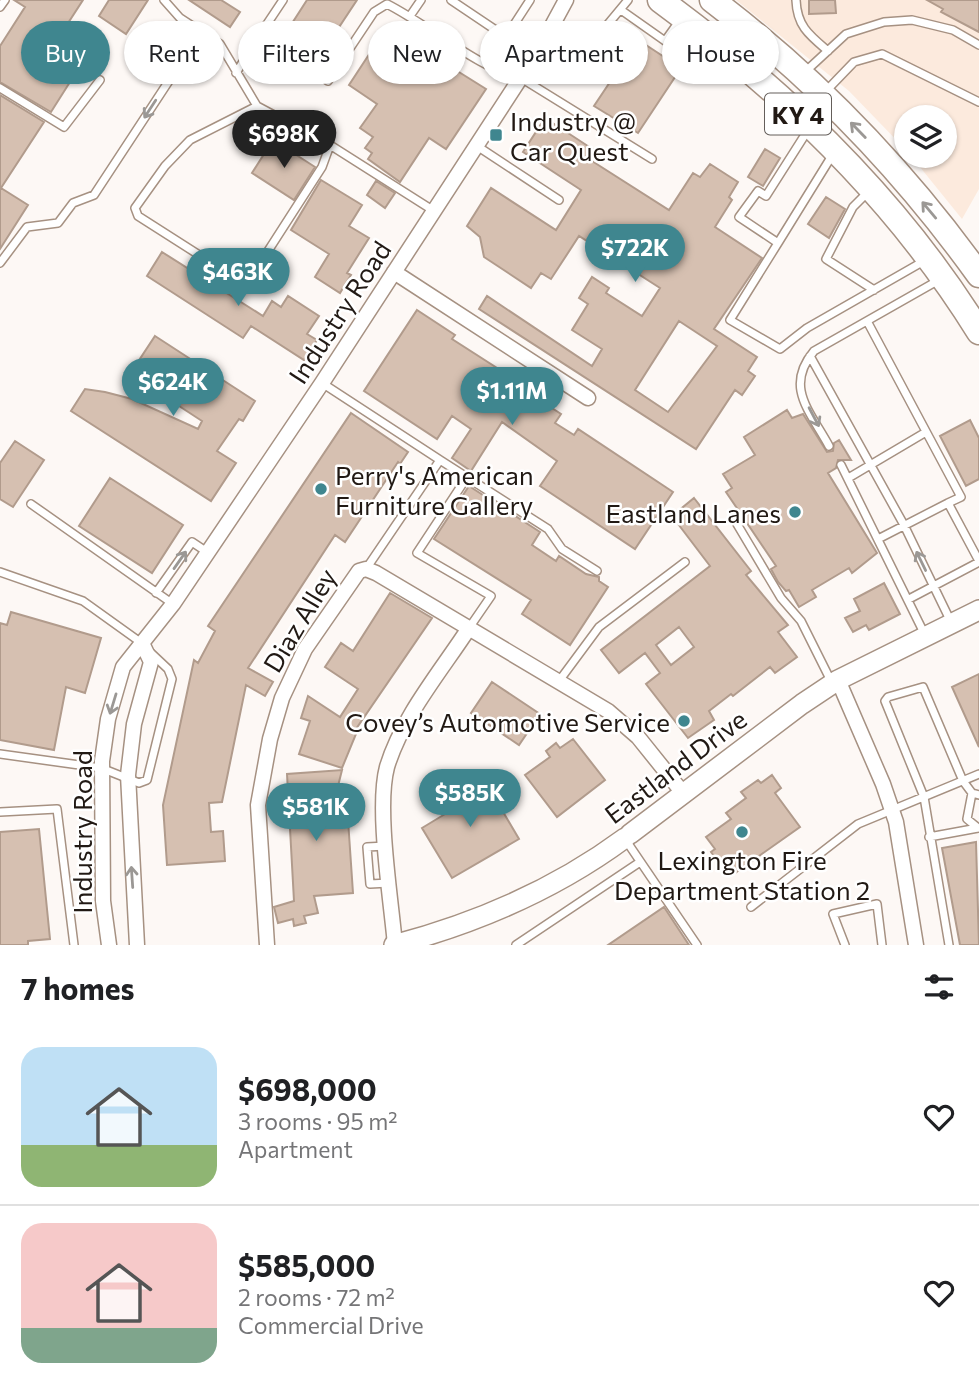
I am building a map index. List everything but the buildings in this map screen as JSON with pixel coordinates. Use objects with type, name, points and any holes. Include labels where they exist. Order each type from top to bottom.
[{"type":"highway","name":"KY 4","points":[[660,0],[689,21]]},
{"type":"highway","name":"KY 4","points":[[712,0],[823,94],[907,183],[978,270]]},
{"type":"highway","name":"KY 4","points":[[766,84],[835,151],[870,190],[935,269],[979,332]]},
{"type":"street","name":"Industry Road","points":[[555,21],[566,0]]},
{"type":"street","name":"Industry Road","points":[[109,945],[103,901],[101,768],[108,719],[123,667],[173,604],[322,383],[517,84]]},
{"type":"street","points":[[394,272],[588,398]]},
{"type":"street","name":"Diaz Alley","points":[[267,945],[258,805],[270,739],[282,698],[304,649],[355,574],[366,569],[559,681],[624,723],[683,793]]},
{"type":"street","name":"Eastland Drive","points":[[395,945],[512,904],[579,869],[835,682],[951,622],[978,611]]},
{"type":"street","points":[[395,945],[384,785],[400,734],[470,628]]},
{"type":"street","name":"Industry Road","points":[[137,945],[129,779],[134,724],[151,663],[143,645]]},
{"type":"street","points":[[835,682],[892,811],[916,945]]},
{"type":"lane","points":[[0,7],[5,0]]},
{"type":"lane","points":[[164,0],[184,21]]},
{"type":"lane","points":[[269,21],[283,0]]},
{"type":"lane","points":[[410,16],[421,0]]},
{"type":"lane","points":[[451,0],[506,37],[530,0]]},
{"type":"lane","points":[[611,21],[628,0]]},
{"type":"lane","points":[[796,0],[797,16],[804,31],[828,51]]},
{"type":"lane","points":[[354,42],[374,12],[387,5],[410,16],[480,60]]},
{"type":"lane","points":[[621,10],[662,39]]},
{"type":"lane","points":[[803,75],[846,34],[884,22],[912,20],[953,30],[979,45]]},
{"type":"lane","points":[[224,51],[257,106],[330,145],[434,211]]},
{"type":"lane","points":[[823,94],[854,62],[882,54],[979,102]]},
{"type":"lane","points":[[0,88],[64,127],[97,84]]},
{"type":"lane","points":[[0,263],[27,227],[58,223],[73,203],[94,195],[167,84]]},
{"type":"lane","points":[[531,84],[652,159]]},
{"type":"lane","points":[[257,106],[190,140],[165,166],[135,208],[138,215],[243,283],[250,279],[322,167],[330,145]]},
{"type":"lane","points":[[778,243],[739,217],[758,191],[766,196],[810,126]]},
{"type":"lane","points":[[476,146],[559,200]]},
{"type":"lane","points":[[835,151],[730,320],[780,349],[807,328],[874,290],[935,269]]},
{"type":"lane","points":[[870,190],[853,207],[826,259],[874,290]]},
{"type":"lane","points":[[830,446],[798,388],[801,366],[810,355],[867,321],[935,269]]},
{"type":"lane","points":[[867,321],[961,497],[880,538]]},
{"type":"lane","points":[[810,355],[904,526],[951,622]]},
{"type":"lane","points":[[322,383],[548,529],[562,549],[597,571]]},
{"type":"lane","points":[[850,477],[869,463],[926,432]]},
{"type":"lane","points":[[366,569],[440,460]]},
{"type":"lane","points":[[841,465],[850,477],[926,635]]},
{"type":"lane","points":[[467,477],[417,553],[491,596],[470,628]]},
{"type":"lane","points":[[909,599],[979,562],[948,503]]},
{"type":"lane","points":[[31,504],[173,604]]},
{"type":"lane","points":[[734,519],[781,598],[800,621],[835,682]]},
{"type":"lane","points":[[156,593],[192,542],[207,552]]},
{"type":"lane","points":[[559,681],[599,627],[685,562]]},
{"type":"lane","points":[[0,572],[83,601],[143,645],[168,669],[173,679],[148,776],[139,783],[101,768],[0,754]]},
{"type":"lane","points":[[949,945],[924,797],[885,701],[888,697],[923,687],[963,781],[975,794],[967,819],[978,828]]},
{"type":"lane","points":[[751,908],[858,824],[979,774]]},
{"type":"lane","points":[[0,812],[57,809],[74,945]]},
{"type":"lane","points":[[929,836],[978,828]]},
{"type":"lane","points":[[627,836],[640,862],[697,945]]},
{"type":"lane","points":[[387,846],[367,847],[370,884],[390,883]]},
{"type":"lane","points":[[516,945],[640,862]]},
{"type":"lane","points":[[845,945],[834,914],[877,904],[882,945]]},
{"type":"shaded area","points":[[736,0],[979,0],[979,189],[962,219],[921,168],[957,168],[957,105],[894,105],[894,138],[849,91],[779,35],[779,21],[762,21]]},
{"type":"place","name":"Industry @ Car Quest","points":[[496,135]]},
{"type":"place","name":"Perry's American Furniture Gallery","points":[[321,489]]},
{"type":"place","name":"Eastland Lanes","points":[[795,512]]},
{"type":"place","name":"Covey’s Automotive Service","points":[[684,721]]},
{"type":"place","name":"Lexington Fire Department Station 2","points":[[742,832]]}]
